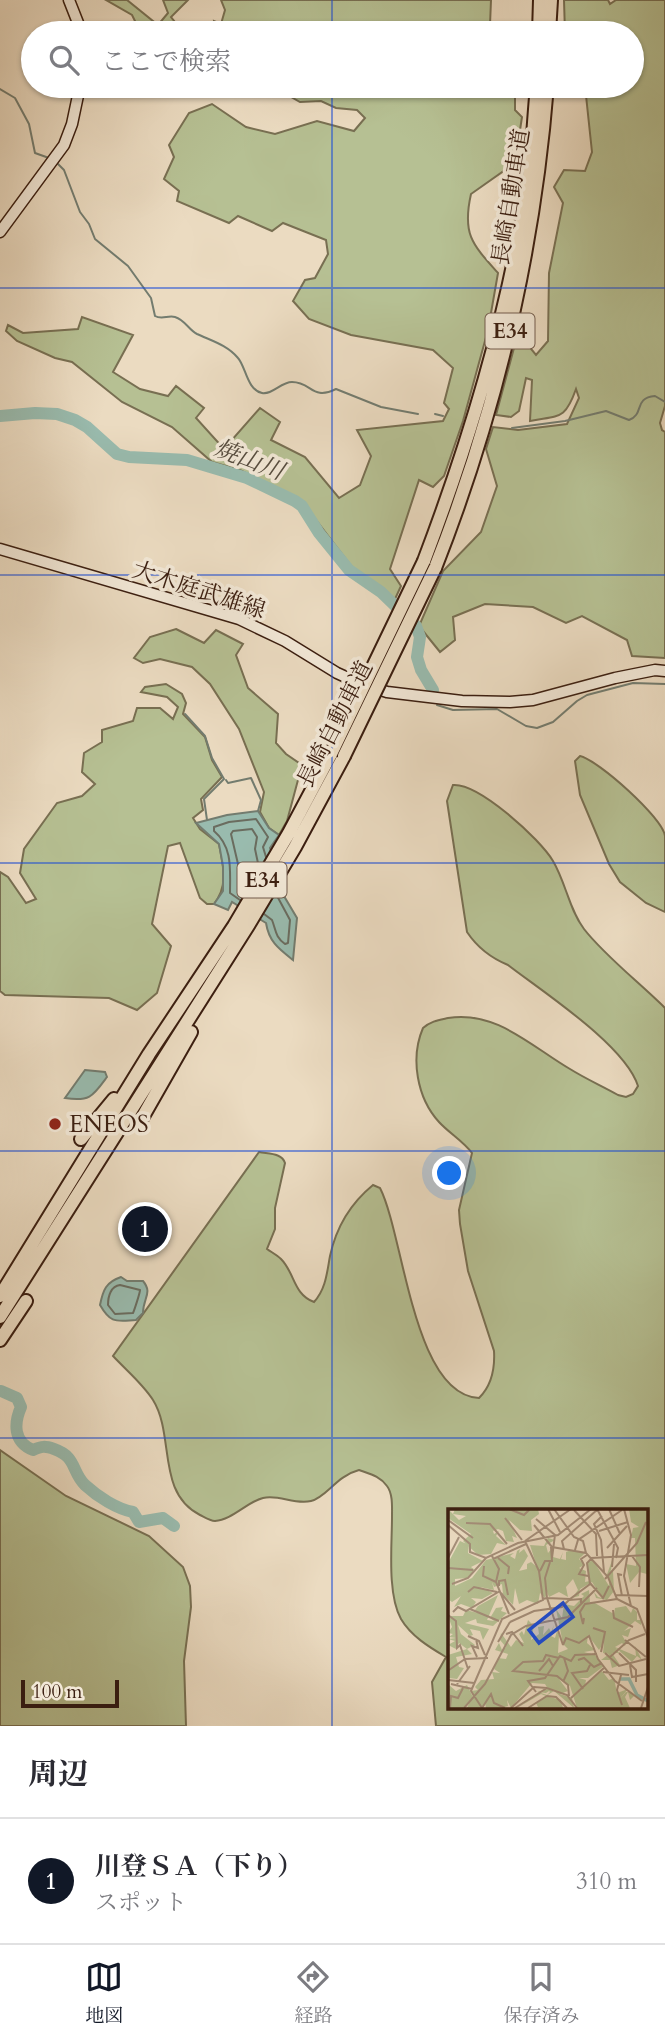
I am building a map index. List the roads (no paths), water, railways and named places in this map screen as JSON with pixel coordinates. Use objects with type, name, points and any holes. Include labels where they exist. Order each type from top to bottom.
[{"type":"highway","points":[[539,21],[540,0]]},
{"type":"highway","points":[[550,21],[551,0]]},
{"type":"highway","name":"長崎自動車道","points":[[430,565],[477,411],[516,253],[529,174],[536,98]]},
{"type":"highway","name":"長崎自動車道","points":[[0,1317],[295,847],[464,494],[508,338],[526,252],[541,159],[546,98]]},
{"type":"highway","name":"長崎自動車道","points":[[0,1296],[149,1054],[234,926],[338,755]]},
{"type":"highway","points":[[142,1118],[249,924]]},
{"type":"highway","points":[[81,1139],[149,1054]]},
{"type":"highway","points":[[0,1340],[26,1301]]},
{"type":"main road","points":[[69,0],[77,21]]},
{"type":"main road","points":[[0,232],[64,145],[77,98]]},
{"type":"main road","name":"大木庭武雄線","points":[[0,549],[239,620],[277,637],[337,673],[387,692],[462,701],[510,702],[533,700],[636,673],[665,671]]},
{"type":"water","points":[[258,811],[269,828],[279,835],[270,848],[284,896],[297,918],[293,960],[272,940],[266,923],[232,902],[228,910],[214,904],[223,891],[223,866],[219,844],[196,823]]},
{"type":"water","points":[[85,1070],[105,1072],[107,1077],[98,1089],[86,1098],[65,1098]]},
{"type":"water","points":[[121,1277],[127,1281],[143,1281],[146,1285],[143,1313],[136,1320],[115,1320],[107,1316],[100,1305],[106,1287]]},
{"type":"waterway","points":[[0,89],[15,98],[29,124],[35,153],[49,158]]},
{"type":"waterway","points":[[58,164],[64,170],[80,212],[95,239],[128,266],[151,298],[155,316],[178,318],[197,334],[229,350],[241,362],[250,383],[257,391],[266,393],[292,382],[322,393],[336,389],[381,407],[418,414]]},
{"type":"waterway","points":[[512,428],[565,421],[606,411],[629,420],[637,414],[641,403],[648,397],[655,396],[665,402]]},
{"type":"waterway","name":"焼山川","points":[[0,416],[57,414],[87,427],[117,454],[187,460],[247,478],[295,501],[302,506],[319,533],[349,570],[381,592],[416,626],[420,637],[417,657],[433,690]]},
{"type":"waterway","points":[[435,414],[443,416]]},
{"type":"waterway","points":[[437,705],[453,710],[497,709],[526,726],[537,728],[553,722],[587,695],[633,683],[665,684]]},
{"type":"waterway","points":[[185,714],[205,736],[212,758],[224,779],[204,799],[207,820]]},
{"type":"waterway","points":[[226,780],[228,783],[251,778],[261,800],[258,811]]},
{"type":"waterway","points":[[1,1391],[17,1398],[21,1407],[17,1432],[26,1447],[33,1450],[48,1447],[61,1452],[70,1460],[85,1485],[108,1502],[133,1512],[139,1522],[163,1518],[174,1526]]},
{"type":"place","name":"ENEOS","points":[[55,1124]]},
{"type":"place","name":"川登ＳＡ（下り）","points":[[145,1229]]}]
